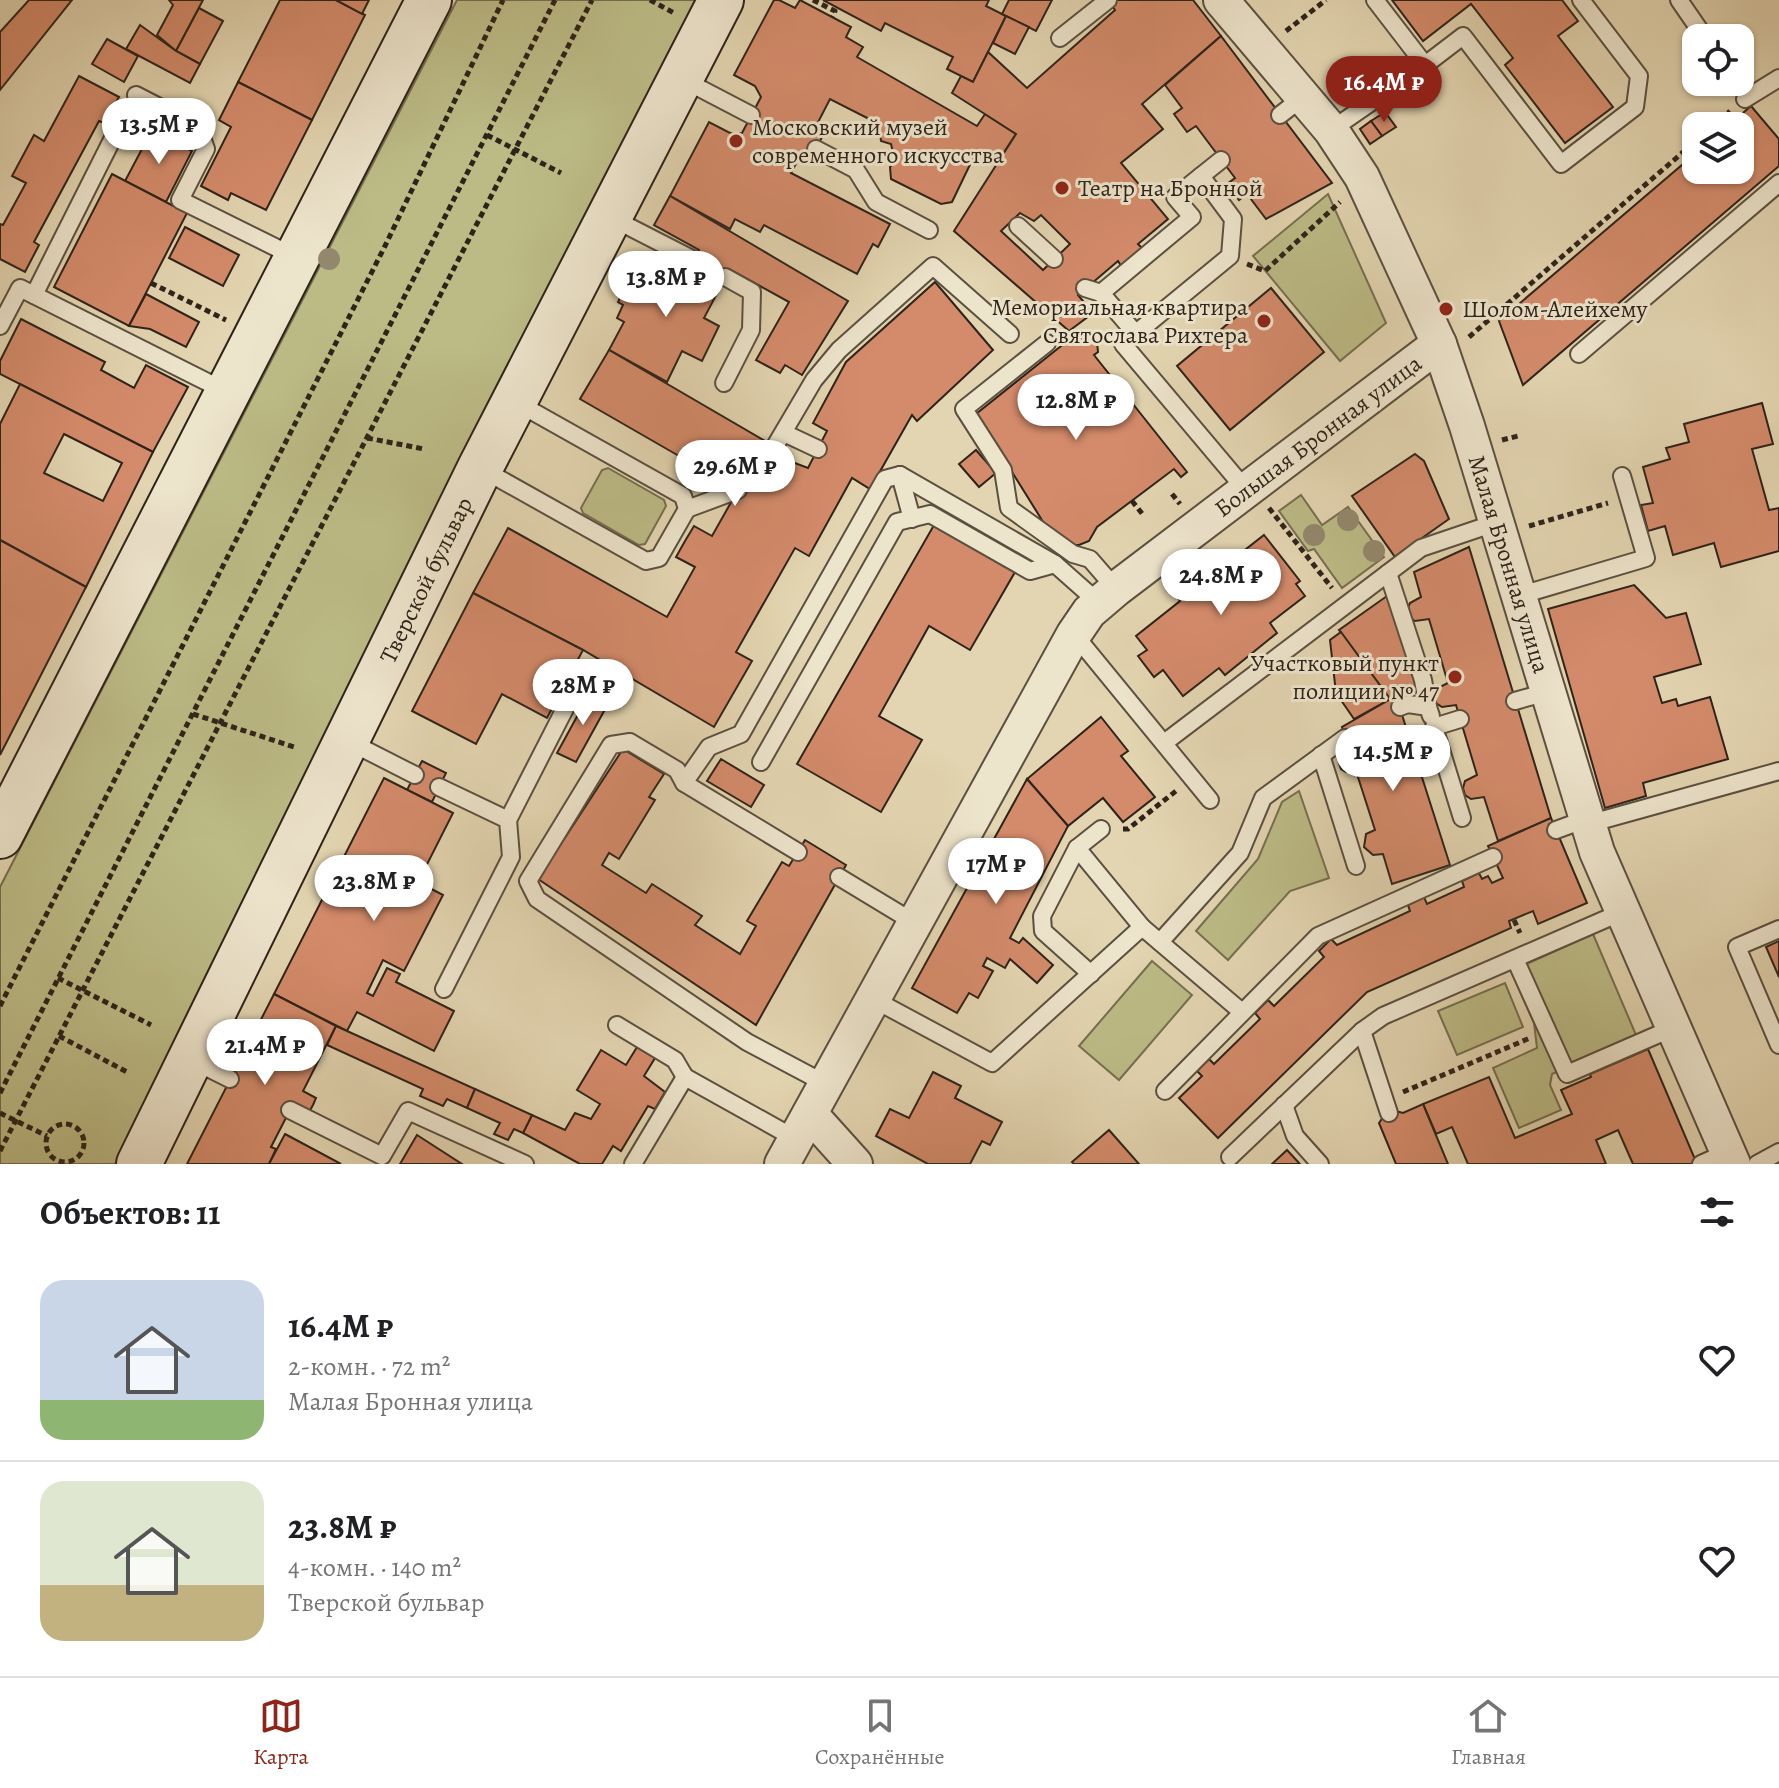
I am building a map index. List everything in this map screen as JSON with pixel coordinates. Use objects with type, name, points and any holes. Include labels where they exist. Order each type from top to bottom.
[{"type":"main road","points":[[0,836],[12,790],[226,392],[429,0]]},
{"type":"main road","name":"Тверской бульвар","points":[[143,1163],[480,468],[721,0]]},
{"type":"street","name":"Малая Бронная улица","points":[[1221,0],[1292,106],[1331,130],[1362,177],[1449,345],[1467,426],[1505,527],[1518,596],[1531,697],[1576,824],[1622,912],[1730,1161]]},
{"type":"street","name":"Большая Бронная улица","points":[[796,1139],[1074,634],[1108,596],[1255,496],[1449,345]]},
{"type":"street","points":[[796,1139],[855,1164]]},
{"type":"lane","points":[[1060,38],[1089,6],[1108,0]]},
{"type":"lane","points":[[1375,0],[1425,65]]},
{"type":"lane","points":[[1331,130],[1463,36],[1561,164],[1635,107],[1639,76],[1581,0]]},
{"type":"lane","points":[[1679,0],[1696,24]]},
{"type":"lane","points":[[680,78],[751,115]]},
{"type":"lane","points":[[1745,99],[1779,78]]},
{"type":"lane","points":[[136,95],[198,127],[206,149],[180,200],[296,258]]},
{"type":"lane","points":[[34,295],[115,134]]},
{"type":"lane","points":[[816,149],[856,170],[876,202],[929,230]]},
{"type":"lane","points":[[1136,334],[1093,291],[1192,217],[1175,197],[1221,160]]},
{"type":"lane","points":[[1201,176],[1233,219],[1230,256],[1123,344],[1255,496]]},
{"type":"lane","points":[[1579,354],[1779,183]]},
{"type":"lane","points":[[609,217],[694,260]]},
{"type":"lane","points":[[1018,226],[1054,259]]},
{"type":"lane","points":[[761,470],[814,380],[839,350],[933,266],[1010,334]]},
{"type":"lane","points":[[724,383],[751,330],[752,292],[725,277]]},
{"type":"lane","points":[[0,326],[20,288],[226,392]]},
{"type":"lane","points":[[1047,343],[964,409],[1003,470],[1009,508],[1073,554],[1090,559],[1108,596]]},
{"type":"lane","points":[[514,401],[683,496],[687,509]]},
{"type":"lane","points":[[784,433],[818,449]]},
{"type":"lane","points":[[480,468],[646,561],[659,558],[687,509],[738,490]]},
{"type":"lane","points":[[1518,596],[1646,558],[1622,476]]},
{"type":"lane","points":[[888,477],[1055,564],[1108,596]]},
{"type":"lane","points":[[888,477],[912,519]]},
{"type":"lane","points":[[684,783],[709,747],[741,734],[888,477]]},
{"type":"lane","points":[[761,762],[897,522],[930,514],[1030,571],[1055,564]]},
{"type":"lane","points":[[1164,743],[1421,548],[1505,527]]},
{"type":"lane","points":[[1388,573],[1423,680],[1428,707],[1462,818]]},
{"type":"lane","points":[[1074,634],[1210,800]]},
{"type":"lane","points":[[444,989],[511,857],[508,820],[573,693]]},
{"type":"lane","points":[[1400,707],[1408,704],[1428,707]]},
{"type":"lane","points":[[1434,727],[1460,719]]},
{"type":"lane","points":[[1160,942],[1240,853],[1263,798],[1345,738]]},
{"type":"lane","points":[[347,741],[415,775]]},
{"type":"lane","points":[[798,852],[684,783],[677,770],[630,742],[611,745],[528,881],[537,899],[747,1042],[826,1084]]},
{"type":"lane","points":[[1321,755],[1356,866]]},
{"type":"lane","points":[[1576,824],[1779,771]]},
{"type":"lane","points":[[439,787],[508,820]]},
{"type":"lane","points":[[1091,974],[1043,931],[1042,916],[1077,848],[1101,829]]},
{"type":"lane","points":[[1077,848],[1142,927],[1242,1012]]},
{"type":"lane","points":[[1165,1091],[1318,936],[1493,857]]},
{"type":"lane","points":[[839,877],[915,923]]},
{"type":"lane","points":[[1230,1157],[1362,1031],[1383,1016],[1622,912]]},
{"type":"lane","points":[[873,999],[992,1063],[1142,927]]},
{"type":"lane","points":[[1779,929],[1737,947],[1779,1045]]},
{"type":"lane","points":[[1515,959],[1567,1074],[1673,1028]]},
{"type":"lane","points":[[617,1025],[675,1060],[685,1077],[796,1139]]},
{"type":"lane","points":[[1362,1031],[1386,1106]]},
{"type":"lane","points":[[191,1059],[230,1079]]},
{"type":"lane","points":[[633,1164],[685,1077]]},
{"type":"lane","points":[[1284,1105],[1295,1136],[1320,1164]]},
{"type":"lane","points":[[290,1110],[382,1156],[408,1111],[525,1164]]},
{"type":"lane","points":[[1730,1161],[1779,1152]]},
{"type":"path","points":[[0,1006],[385,246],[503,0]]},
{"type":"path","points":[[0,1093],[555,0]]},
{"type":"path","points":[[0,1151],[592,0]]},
{"type":"path","points":[[813,0],[835,11],[832,17]]},
{"type":"path","points":[[1281,35],[1326,0]]},
{"type":"path","points":[[487,135],[561,173]]},
{"type":"path","points":[[1449,345],[1682,153]]},
{"type":"path","points":[[1230,256],[1265,271],[1347,195]]},
{"type":"path","points":[[151,283],[227,321]]},
{"type":"path","points":[[367,438],[424,449]]},
{"type":"path","points":[[1255,496],[1345,605]]},
{"type":"path","points":[[1505,527],[1628,497]]},
{"type":"path","points":[[1132,501],[1144,516]]},
{"type":"path","points":[[193,714],[294,747]]},
{"type":"path","points":[[1101,829],[1128,829],[1192,778]]},
{"type":"path","points":[[58,978],[151,1025]]},
{"type":"path","points":[[1386,1106],[1548,1031]]},
{"type":"path","points":[[59,1036],[127,1072]]},
{"type":"path","points":[[0,1113],[47,1136]]},
{"type":"path","points":[[72,1125],[83,1138],[83,1150],[70,1162],[58,1161],[46,1148],[47,1136],[54,1126],[72,1125]]},
{"type":"shaded area","points":[[457,0],[704,0],[306,773],[115,1164],[0,1164],[0,887]]},
{"type":"shaded area","points":[[1328,194],[1386,323],[1340,361],[1253,256]]},
{"type":"shaded area","points":[[608,468],[664,500],[666,506],[645,544],[639,545],[583,513],[581,508],[602,470]]},
{"type":"shaded area","points":[[1301,495],[1322,525],[1348,507],[1384,557],[1342,588],[1314,549],[1308,551],[1279,511]]},
{"type":"shaded area","points":[[1299,791],[1329,878],[1290,891],[1228,960],[1196,931],[1258,859],[1282,802]]},
{"type":"shaded area","points":[[1593,934],[1636,1035],[1552,1074],[1550,1085],[1561,1110],[1519,1128],[1493,1068],[1537,1048],[1534,1023],[1511,971]]},
{"type":"shaded area","points":[[1152,961],[1192,995],[1119,1080],[1079,1046]]},
{"type":"shaded area","points":[[1505,983],[1523,1027],[1457,1055],[1438,1011]]},
{"type":"building","points":[[29,0],[72,0],[0,90],[0,32]]},
{"type":"building","points":[[169,0],[203,0],[176,51],[157,35],[173,5]]},
{"type":"building","points":[[280,0],[336,0],[365,15],[312,120],[238,82]]},
{"type":"building","points":[[336,0],[369,0],[362,14]]},
{"type":"building","points":[[774,0],[795,8],[800,0],[851,27],[846,37],[863,47],[857,57],[977,126],[985,114],[1016,134],[997,163],[977,150],[952,202],[941,204],[891,179],[890,167],[895,161],[891,144],[881,141],[879,124],[830,99],[815,128],[824,133],[816,149],[809,161],[800,156],[791,173],[890,224],[878,247],[873,244],[857,274],[764,225],[760,232],[735,219],[730,229],[670,196],[709,122],[730,133],[742,133],[761,97],[755,86],[734,75]]},
{"type":"building","points":[[823,0],[989,0],[986,6],[1006,16],[973,82],[947,69],[953,57],[885,23],[881,31]]},
{"type":"building","points":[[1009,0],[1052,0],[1036,31],[1002,14]]},
{"type":"building","name":"Театр на Бронной","points":[[1108,0],[1193,0],[1221,36],[1142,104],[1163,129],[1121,163],[1168,219],[1138,244],[1142,248],[1121,266],[1118,261],[1078,295],[1093,313],[1069,331],[954,231],[1016,134],[952,93],[961,76],[973,82],[988,52],[1027,88],[1115,10]],"holes":[[[1020,213],[1034,221],[1041,215],[1070,244],[1043,270],[1001,231]]]},
{"type":"building","points":[[1392,0],[1562,0],[1578,21],[1558,36],[1613,107],[1565,143],[1505,65],[1513,58],[1471,4],[1423,41]]},
{"type":"building","points":[[199,8],[223,21],[200,64],[176,51]]},
{"type":"building","points":[[1006,16],[1029,27],[1015,54],[993,43]]},
{"type":"building","points":[[140,25],[200,64],[190,83],[126,49]]},
{"type":"building","points":[[1221,36],[1332,183],[1266,219],[1247,194],[1239,200],[1227,184],[1235,178],[1196,126],[1187,132],[1174,114],[1182,108],[1165,85]]},
{"type":"building","points":[[107,39],[138,56],[124,82],[92,64]]},
{"type":"building","points":[[79,76],[119,97],[104,123],[99,121],[34,242],[39,245],[25,272],[0,259],[0,224],[3,225],[26,183],[12,176],[34,135],[44,141]]},
{"type":"building","points":[[238,82],[312,120],[266,210],[231,193],[228,200],[201,186],[231,127],[219,120]]},
{"type":"building","points":[[1751,106],[1779,139],[1779,166],[1523,385],[1499,321],[1682,165],[1682,184],[1754,184],[1754,112],[1744,112]]},
{"type":"building","points":[[1385,112],[1396,127],[1382,136],[1371,121]]},
{"type":"building","points":[[1371,121],[1382,136],[1370,144],[1360,129]]},
{"type":"building","points":[[152,130],[192,151],[166,202],[125,181]]},
{"type":"building","points":[[112,174],[187,213],[129,326],[54,287]]},
{"type":"building","points":[[670,196],[848,301],[802,375],[785,365],[780,373],[756,360],[789,302],[729,269],[721,286],[689,269],[699,250],[654,225]]},
{"type":"building","points":[[185,227],[239,255],[223,286],[169,258]]},
{"type":"building","points":[[661,256],[721,286],[704,318],[719,326],[702,361],[682,351],[667,382],[609,350],[624,322],[617,318],[623,305],[618,302],[624,289],[630,292],[636,280],[646,286]]},
{"type":"building","points":[[935,282],[993,350],[917,421],[912,415],[870,489],[852,478],[809,556],[795,548],[736,652],[752,661],[714,727],[583,650],[473,593],[508,528],[667,617],[695,567],[676,557],[694,526],[712,536],[738,490],[580,399],[609,350],[765,441],[753,465],[772,476],[779,464],[787,460],[808,468],[827,431],[813,423],[846,362]]},
{"type":"building","points":[[1271,288],[1324,352],[1230,430],[1177,366]]},
{"type":"building","points":[[146,294],[199,322],[186,347],[150,329],[129,326]]},
{"type":"building","points":[[21,319],[105,362],[101,370],[134,388],[146,365],[188,387],[153,452],[0,374],[0,361]]},
{"type":"building","points":[[1074,331],[1084,343],[1093,339],[1097,342],[1098,352],[1094,355],[1187,472],[1181,477],[1174,469],[1097,527],[1089,541],[1079,545],[1073,545],[1045,525],[976,414],[1076,334]]},
{"type":"building","points":[[20,384],[153,452],[86,587],[0,540],[0,424]],"holes":[[[64,434],[122,463],[103,501],[44,473]]]},
{"type":"building","points":[[1762,403],[1773,444],[1752,449],[1769,510],[1779,508],[1779,551],[1721,567],[1714,543],[1673,555],[1665,526],[1648,531],[1641,505],[1653,503],[1643,467],[1670,459],[1666,448],[1689,442],[1684,424]]},
{"type":"building","points":[[976,450],[996,473],[979,487],[959,464]]},
{"type":"building","points":[[1415,454],[1424,461],[1449,519],[1395,557],[1352,496]]},
{"type":"building","points":[[934,525],[1015,572],[970,650],[929,626],[879,716],[922,740],[881,812],[797,764]]},
{"type":"building","points":[[1264,535],[1300,581],[1296,584],[1305,596],[1270,623],[1277,633],[1225,675],[1219,668],[1183,696],[1163,670],[1154,677],[1138,656],[1147,650],[1136,636],[1180,601],[1172,591],[1210,561],[1218,571]]},
{"type":"building","points":[[0,540],[86,587],[0,755]]},
{"type":"building","points":[[1469,547],[1551,818],[1498,841],[1484,797],[1471,799],[1465,795],[1465,781],[1477,775],[1456,705],[1442,707],[1436,703],[1436,689],[1448,683],[1429,619],[1415,621],[1409,617],[1407,610],[1410,603],[1421,597],[1414,572]]},
{"type":"building","points":[[1634,585],[1666,618],[1686,613],[1701,664],[1654,677],[1662,703],[1676,699],[1678,706],[1710,697],[1728,759],[1643,783],[1646,796],[1605,808],[1548,609]]},
{"type":"building","points":[[473,593],[583,650],[547,718],[502,694],[476,744],[412,711]]},
{"type":"building","points":[[1387,596],[1417,689],[1390,699],[1339,630]]},
{"type":"building","points":[[1341,632],[1390,699],[1354,719],[1336,693],[1330,640]]},
{"type":"building","points":[[591,691],[609,702],[576,762],[557,753]]},
{"type":"building","points":[[1396,696],[1450,865],[1392,884],[1383,854],[1373,855],[1364,847],[1366,834],[1375,830],[1356,771],[1341,769],[1337,757],[1348,746],[1342,727]]},
{"type":"building","points":[[1101,717],[1128,751],[1121,756],[1155,797],[1123,822],[1103,798],[1068,826],[1027,779]]},
{"type":"building","points":[[623,749],[664,774],[649,797],[655,800],[619,859],[609,853],[602,865],[646,893],[652,884],[702,916],[695,925],[740,954],[756,926],[747,921],[782,862],[789,866],[805,840],[846,865],[756,1025],[538,879]]},
{"type":"building","points":[[721,759],[764,785],[751,807],[707,781]]},
{"type":"building","points":[[422,761],[446,773],[432,802],[407,790]]},
{"type":"building","points":[[384,778],[453,813],[418,882],[443,895],[404,971],[383,960],[367,993],[373,996],[387,968],[400,974],[396,982],[454,1011],[434,1051],[357,1012],[347,1031],[274,994]]},
{"type":"building","points":[[1027,779],[1068,826],[1010,938],[1019,943],[1023,938],[1053,965],[1037,983],[1010,959],[1005,968],[987,958],[983,966],[993,971],[978,998],[969,993],[957,1013],[912,988]]},
{"type":"building","points":[[1551,818],[1587,903],[1538,924],[1533,911],[1509,921],[1511,928],[1367,992],[1218,1138],[1179,1098],[1202,1076],[1197,1071],[1209,1059],[1214,1064],[1260,1019],[1255,1013],[1268,1000],[1274,1006],[1324,957],[1319,951],[1331,939],[1337,945],[1410,911],[1408,905],[1424,897],[1427,904],[1464,887],[1462,881],[1479,873],[1482,879],[1488,876],[1492,883],[1503,878],[1488,846]]},
{"type":"building","points":[[1779,941],[1779,977],[1766,947]]},
{"type":"building","points":[[274,994],[336,1026],[303,1091],[316,1098],[313,1105],[309,1112],[293,1104],[271,1147],[276,1149],[269,1164],[187,1164]]},
{"type":"building","points":[[336,1026],[475,1089],[467,1108],[447,1099],[443,1106],[420,1096],[423,1089],[327,1045]]},
{"type":"building","points":[[637,1047],[655,1058],[644,1076],[665,1092],[655,1109],[648,1106],[621,1151],[613,1146],[602,1164],[580,1164],[523,1133],[532,1115],[565,1130],[575,1113],[591,1119],[600,1104],[577,1090],[601,1050],[626,1065]]},
{"type":"building","points":[[1648,1049],[1697,1164],[1633,1164],[1618,1130],[1596,1140],[1606,1164],[1468,1164],[1452,1127],[1436,1134],[1423,1104],[1489,1077],[1515,1138],[1572,1114],[1561,1090]]},
{"type":"building","points":[[933,1072],[961,1086],[955,1098],[1002,1122],[990,1145],[982,1141],[970,1164],[928,1164],[876,1136],[890,1109],[909,1118]]},
{"type":"building","points":[[475,1089],[532,1115],[523,1133],[514,1129],[508,1140],[494,1134],[500,1123],[467,1108]]},
{"type":"building","points":[[1423,1104],[1448,1164],[1396,1164],[1379,1123],[1383,1117],[1396,1111],[1403,1113]]},
{"type":"building","points":[[1109,1130],[1139,1164],[1072,1162]]},
{"type":"building","points":[[285,1134],[341,1164],[269,1164]]},
{"type":"building","points":[[417,1135],[462,1164],[400,1164]]},
{"type":"building","points":[[1287,1150],[1300,1164],[1272,1164]]},
{"type":"place","name":"Московский музей современного искусства","points":[[736,141]]},
{"type":"place","name":"Театр на Бронной","points":[[1062,188]]},
{"type":"place","name":"Шолом-Алейхему","points":[[1446,309]]},
{"type":"place","name":"Мемориальная квартира Святослава Рихтера","points":[[1264,321]]},
{"type":"place","name":"Участковый пункт полиции № 47","points":[[1455,677]]}]
